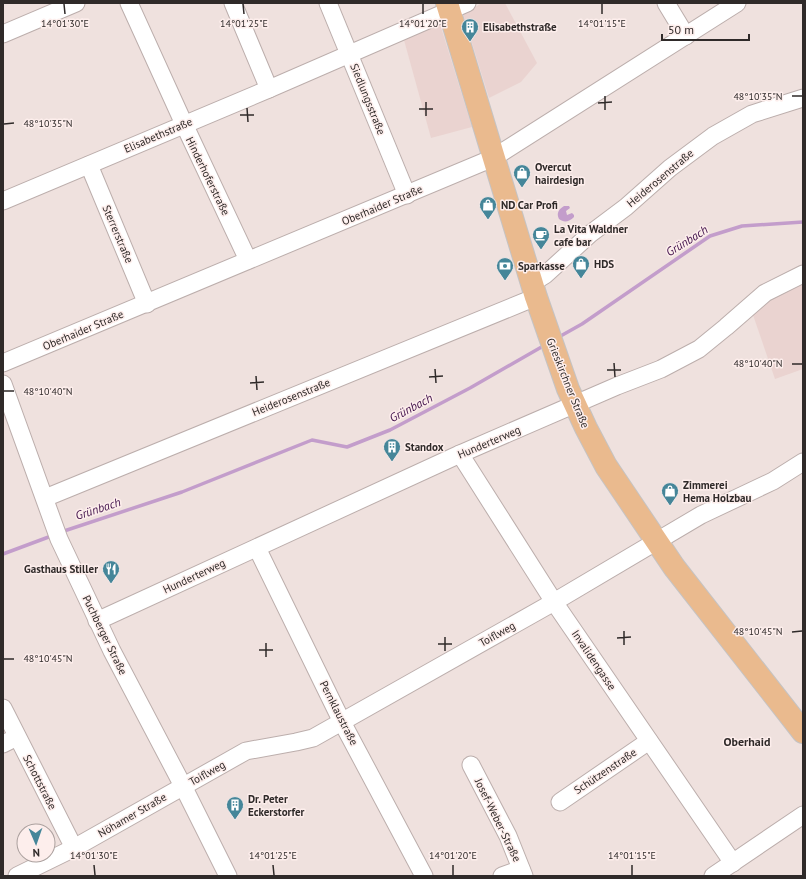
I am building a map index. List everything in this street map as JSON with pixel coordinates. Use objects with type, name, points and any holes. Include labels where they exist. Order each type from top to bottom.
[{"type":"main road","name":"Grieskirchner Straße","points":[[454,6],[494,158],[534,290],[574,404],[606,466],[674,567],[803,732]]},
{"type":"street","points":[[3,34],[76,3]]},
{"type":"street","name":"Hinderhoferstraße","points":[[129,3],[248,260]]},
{"type":"street","points":[[234,3],[269,89]]},
{"type":"street","name":"Siedlungsstraße","points":[[328,3],[407,195]]},
{"type":"street","points":[[666,3],[686,36]]},
{"type":"street","name":"Oberhaider Straße","points":[[3,363],[494,158],[737,3]]},
{"type":"street","name":"Elisabethstraße","points":[[3,201],[350,54],[454,6]]},
{"type":"street","name":"Heiderosenstraße","points":[[45,498],[534,290],[545,275],[590,234],[626,207],[670,168],[713,136],[752,114],[803,98]]},
{"type":"street","name":"Sterrerstraße","points":[[89,165],[147,304]]},
{"type":"street","name":"Hunderterweg","points":[[97,621],[460,454],[574,404],[661,369],[699,350],[765,293],[803,274]]},
{"type":"street","name":"Puchberger Straße","points":[[3,384],[58,535],[97,621],[228,876]]},
{"type":"street","name":"Invalidengasse","points":[[460,454],[554,602],[733,863]]},
{"type":"street","name":"Toiflweg","points":[[183,786],[246,751],[313,738],[554,602],[701,515],[773,481],[803,462]]},
{"type":"street","name":"Pernklaustraße","points":[[257,548],[342,722],[424,876]]},
{"type":"street","name":"Schottstraße","points":[[3,708],[10,740],[74,848]]},
{"type":"street","name":"Schützenstraße","points":[[560,802],[649,741]]},
{"type":"street","name":"Josef-Weber-Straße","points":[[471,765],[508,836],[522,873]]},
{"type":"street","name":"Nöhamer Straße","points":[[24,874],[74,848],[183,786]]},
{"type":"street","points":[[713,876],[803,816]]},
{"type":"street","points":[[502,876],[522,873]]},
{"type":"shaded area","points":[[482,3],[505,3],[537,63],[521,82],[489,98],[463,14]]},
{"type":"shaded area","points":[[440,24],[472,127],[431,138],[404,40]]},
{"type":"shaded area","points":[[564,206],[569,206],[570,208],[566,211],[567,215],[572,213],[574,215],[572,219],[568,221],[559,219],[559,210]]},
{"type":"shaded area","points":[[803,282],[803,369],[775,379],[752,312],[784,287]]},
{"type":"waterway","name":"Grünbach","points":[[557,338],[582,324],[710,236],[742,226],[803,222]]},
{"type":"waterway","name":"Grünbach","points":[[61,532],[182,492],[312,440],[347,447],[390,430],[470,388],[545,345]]},
{"type":"waterway","name":"Grünbach","points":[[3,554],[54,535]]},
{"type":"place","name":"Elisabethstraße","points":[[470,42]]},
{"type":"place","name":"Overcut hairdesign","points":[[522,188]]},
{"type":"place","name":"ND Car Profi","points":[[488,220]]},
{"type":"place","name":"La Vita Waldner cafe bar","points":[[541,250]]},
{"type":"place","name":"HDS","points":[[581,279]]},
{"type":"place","name":"Sparkasse","points":[[505,281]]},
{"type":"place","name":"Standox","points":[[392,462]]},
{"type":"place","name":"Zimmerei Hema Holzbau","points":[[670,506]]},
{"type":"place","name":"Gasthaus Stiller","points":[[111,584]]},
{"type":"place","name":"Dr. Peter Eckerstorfer","points":[[235,820]]},
{"type":"district","name":"Oberhaid","points":[[747,742]]}]
